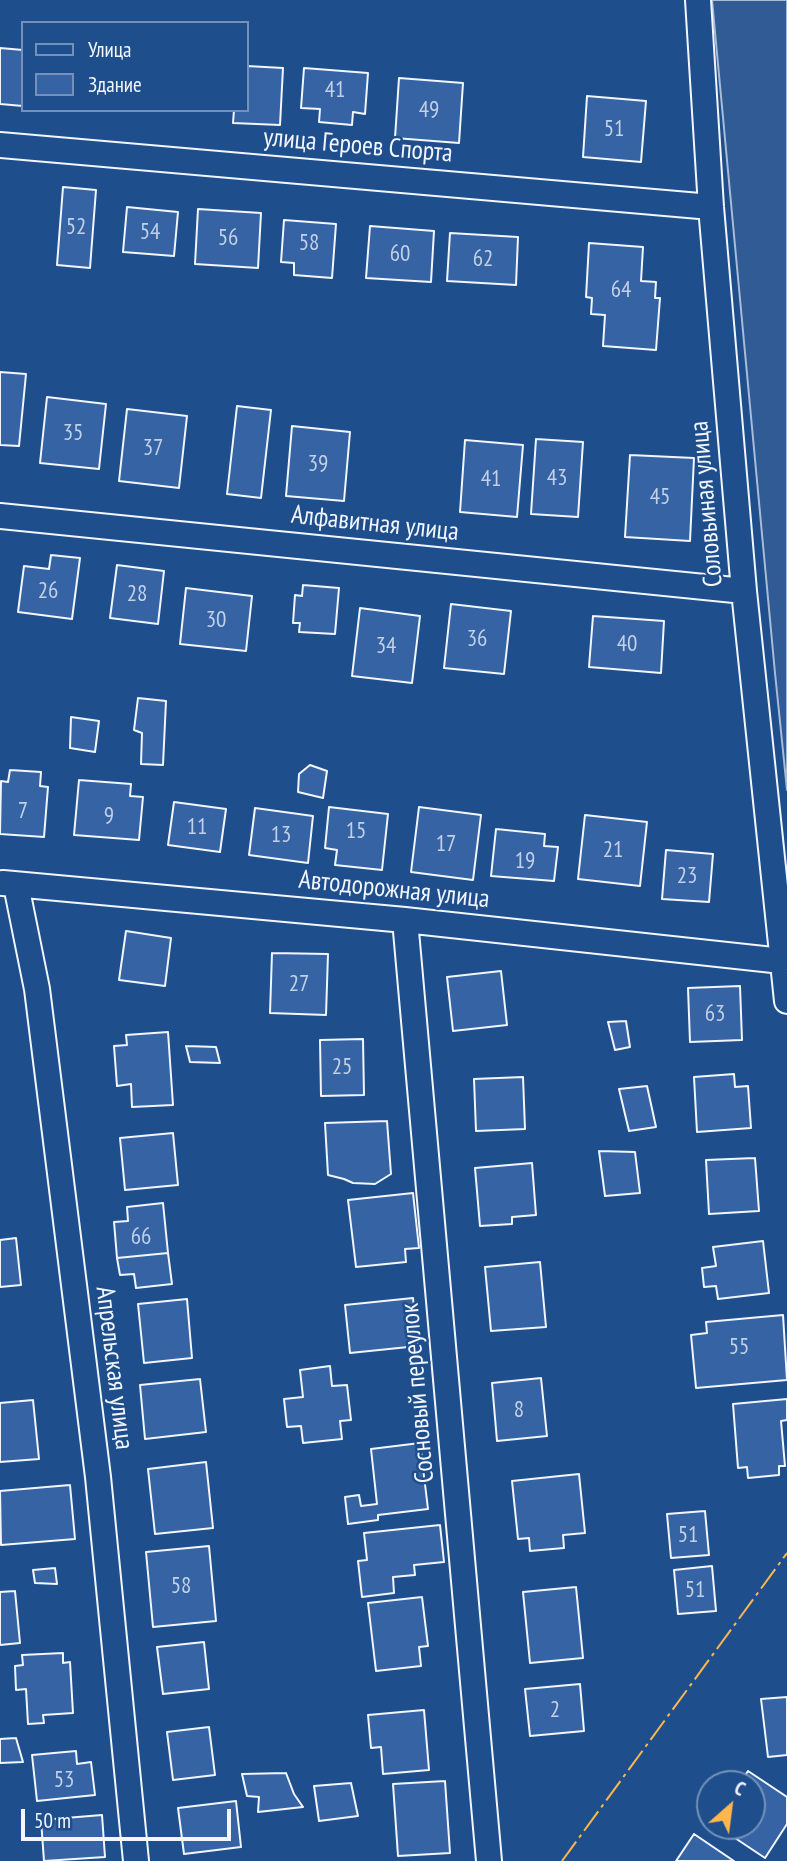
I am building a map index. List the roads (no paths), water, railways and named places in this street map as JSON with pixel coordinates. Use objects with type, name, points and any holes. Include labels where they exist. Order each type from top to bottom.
[{"type":"street","name":"Соловьиная улица","points":[[698,0],[711,207],[744,591],[787,1001]]},
{"type":"street","name":"улица Героев Спорта","points":[[0,145],[711,207]]},
{"type":"street","name":"Алфавитная улица","points":[[0,516],[744,591]]},
{"type":"street","name":"Автодорожная улица","points":[[8,884],[405,920],[782,961]]},
{"type":"street","name":"Апрельская улица","points":[[8,884],[37,989],[96,1464],[136,1861]]},
{"type":"street","name":"Сосновый переулок","points":[[405,920],[489,1861]]}]
